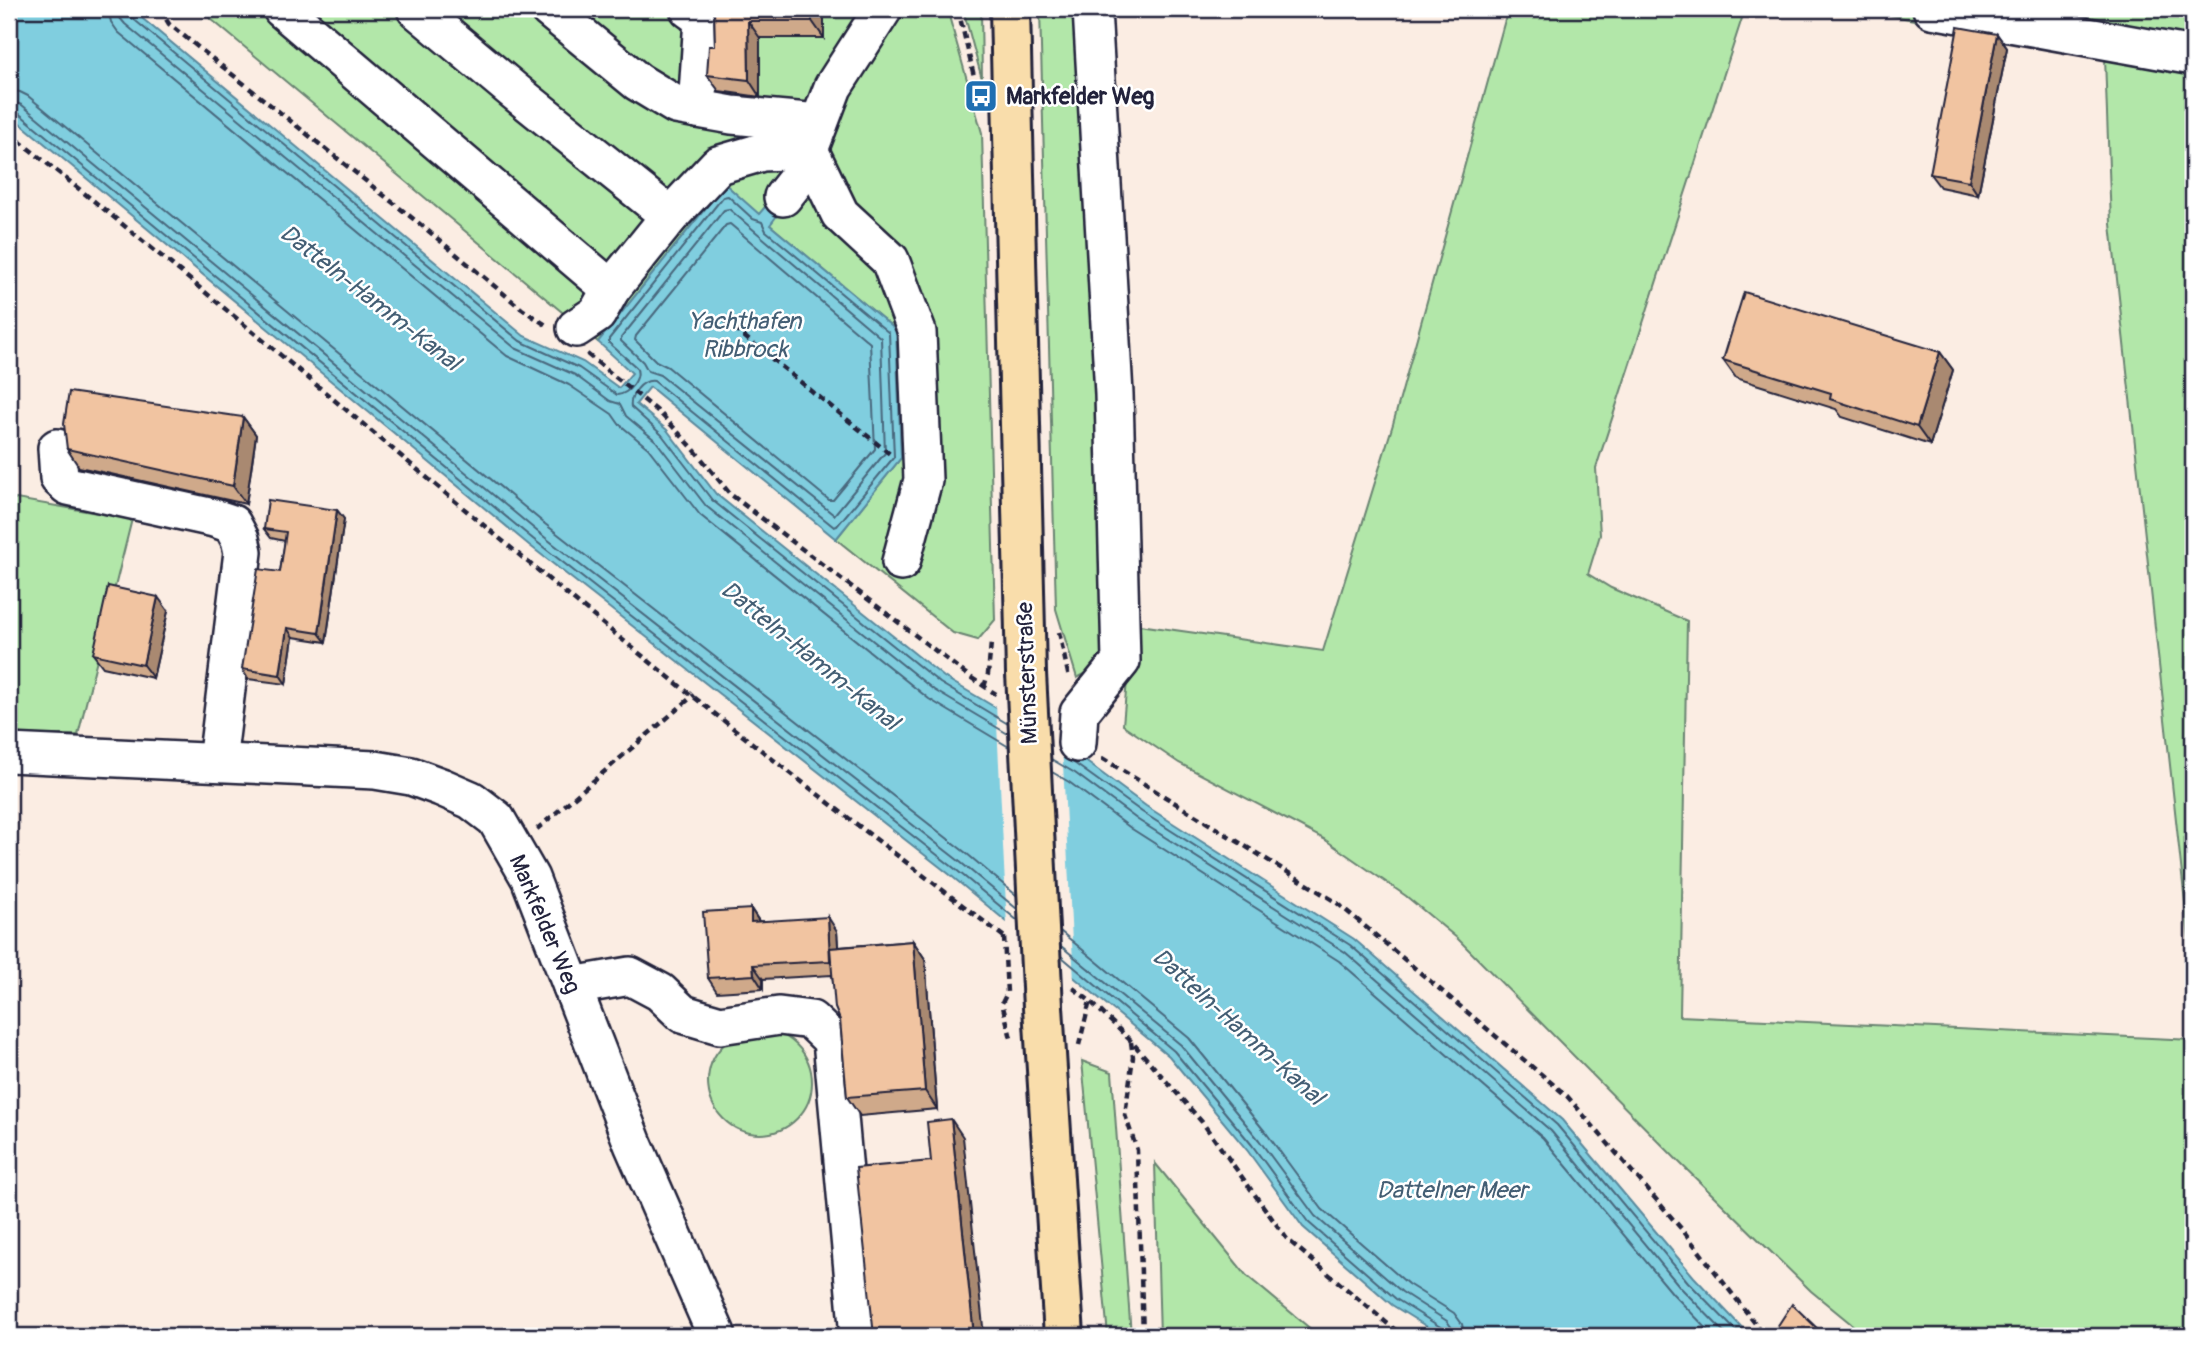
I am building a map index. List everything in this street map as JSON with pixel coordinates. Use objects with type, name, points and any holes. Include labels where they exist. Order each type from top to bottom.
[{"type":"main road","name":"Münsterstraße","points":[[1010,9],[1026,673],[1043,1007],[1064,1336]]},
{"type":"street","points":[[282,9],[611,289]]},
{"type":"street","points":[[416,9],[670,216]]},
{"type":"street","points":[[549,9],[638,82],[676,105],[733,116],[813,144],[840,214],[890,260],[917,332],[923,480],[901,562]]},
{"type":"street","points":[[689,9],[703,19],[697,109]]},
{"type":"street","points":[[783,197],[813,144],[833,87],[883,9]]},
{"type":"street","points":[[1077,743],[1079,713],[1121,661],[1114,394],[1092,9]]},
{"type":"street","points":[[1932,9],[2193,56]]},
{"type":"street","points":[[572,336],[597,314],[611,289],[670,216],[718,165],[762,152],[813,144]]},
{"type":"street","points":[[57,448],[59,478],[68,486],[214,518],[232,524],[236,531],[243,552],[217,762]]},
{"type":"street","name":"Markfelder Weg","points":[[9,753],[375,769],[411,776],[471,800],[496,819],[530,878],[634,1144],[717,1336]]},
{"type":"street","points":[[572,986],[630,976],[660,992],[683,1014],[720,1025],[779,1016],[811,1020],[832,1040],[859,1336]]},
{"type":"path","points":[[160,9],[169,24],[522,309],[572,336],[660,413],[730,494],[970,677]]},
{"type":"path","points":[[958,9],[982,108],[1011,107]]},
{"type":"path","points":[[9,133],[114,217],[578,603],[860,828],[1004,936],[1006,993],[1002,1003],[1014,1047]]},
{"type":"path","points":[[726,321],[899,461]]},
{"type":"path","points":[[1059,631],[1069,677]]},
{"type":"path","points":[[984,687],[992,639]]},
{"type":"path","points":[[513,849],[694,695]]},
{"type":"path","points":[[1077,743],[1336,902],[1567,1096],[1685,1233],[1765,1336]]},
{"type":"path","points":[[1078,1050],[1090,1001],[1131,1041],[1202,1122],[1287,1239],[1405,1336]]},
{"type":"path","points":[[1131,1041],[1133,1057],[1125,1115],[1137,1150],[1143,1336]]},
{"type":"green space","points":[[199,9],[947,9],[982,133],[995,620],[978,640],[953,633],[836,539],[901,458],[896,330],[770,225],[777,193],[759,215],[725,184],[598,342]]},
{"type":"green space","points":[[963,9],[981,9],[982,79]]},
{"type":"green space","points":[[1040,9],[1076,9],[1089,147],[1104,664],[1077,678],[1056,609]]},
{"type":"green space","points":[[1508,9],[1745,9],[1596,468],[1600,535],[1588,574],[1611,588],[1687,621],[1680,1016],[2193,1040],[2193,1336],[1866,1336],[1811,1291],[1458,939],[1406,896],[1324,839],[1179,763],[1123,725],[1132,624],[1323,651],[1393,424]]},
{"type":"green space","points":[[1859,9],[2193,9],[2193,976],[2111,224],[2105,58]]},
{"type":"green space","points":[[9,482],[10,498],[132,519],[78,735],[9,735]]},
{"type":"green space","points":[[760,1030],[780,1034],[797,1045],[808,1062],[812,1082],[808,1102],[797,1119],[780,1130],[760,1134],[740,1130],[723,1119],[712,1102],[708,1082],[712,1062],[723,1045],[740,1034]]},
{"type":"green space","points":[[1082,1061],[1112,1072],[1131,1336],[1108,1336]]},
{"type":"green space","points":[[1155,1163],[1246,1275],[1319,1336],[1160,1336]]},
{"type":"water","name":"Dattelner Meer","points":[[9,9],[131,9],[524,336],[583,362],[619,388],[632,373],[598,342],[725,184],[759,214],[777,193],[788,201],[770,225],[896,330],[901,458],[836,539],[650,387],[636,404],[667,430],[716,494],[944,677],[1084,760],[1146,806],[1354,939],[1562,1120],[1694,1277],[1750,1336],[1442,1336],[1392,1305],[1303,1227],[1247,1150],[1169,1056],[949,874],[529,545],[9,114]]},
{"type":"pier","points":[[996,704],[1062,744],[1074,982],[1007,926]]},
{"type":"building","points":[[714,9],[812,9],[812,21],[748,21],[749,80],[707,75],[709,46],[715,46]]},
{"type":"building","points":[[1958,27],[1997,34],[1969,181],[1930,174]]},
{"type":"building","points":[[1744,292],[1940,352],[1917,427],[1830,399],[1831,393],[1723,360]]},
{"type":"building","points":[[69,392],[243,417],[233,486],[67,449],[64,424]]},
{"type":"building","points":[[268,500],[337,510],[319,633],[287,628],[280,675],[242,669],[258,569],[280,572],[286,532],[264,529]]},
{"type":"building","points":[[108,586],[158,597],[143,665],[93,654]]},
{"type":"building","points":[[751,909],[751,922],[828,917],[830,961],[753,965],[754,975],[708,978],[703,912]]},
{"type":"building","points":[[913,941],[925,1091],[847,1097],[830,948]]},
{"type":"building","points":[[951,1119],[974,1336],[874,1336],[856,1168],[931,1161],[927,1122]]},
{"type":"building","points":[[1792,1304],[1825,1336],[1782,1336],[1775,1330]]},
{"type":"place","name":"Markfelder Weg","points":[[981,96]]},
{"type":"water label","name":"Datteln-Hamm-Kanal","points":[[370,298]]},
{"type":"water label","name":"Yachthafen Ribbrock","points":[[745,335]]},
{"type":"water label","name":"Datteln-Hamm-Kanal","points":[[810,656]]},
{"type":"water label","name":"Datteln-Hamm-Kanal","points":[[1238,1027]]}]
